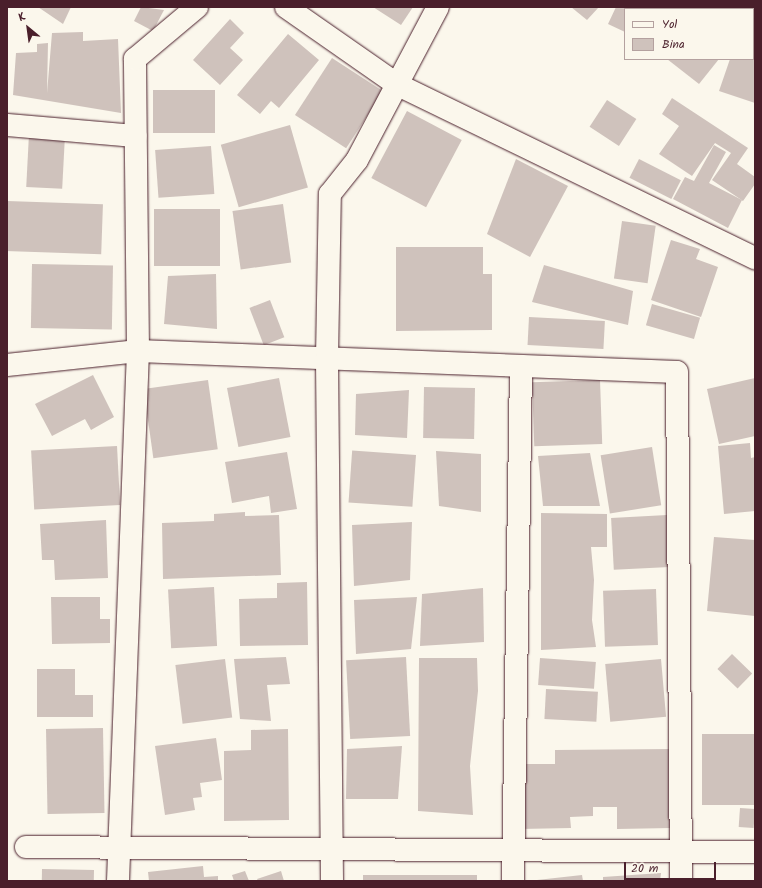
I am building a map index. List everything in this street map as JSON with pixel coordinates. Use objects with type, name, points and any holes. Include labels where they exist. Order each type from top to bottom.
[{"type":"street","points":[[118,881],[117,848],[138,351],[135,59],[196,7]]},
{"type":"street","points":[[286,7],[398,85],[755,258]]},
{"type":"street","points":[[332,881],[327,358],[330,194],[357,160],[438,7]]},
{"type":"street","points":[[7,125],[136,136]]},
{"type":"street","points":[[7,366],[138,351],[677,372],[681,881]]},
{"type":"street","points":[[513,881],[521,366]]},
{"type":"street","points":[[26,847],[755,852]]},
{"type":"building","points":[[38,7],[71,7],[63,24]]},
{"type":"building","points":[[141,7],[164,10],[153,31],[134,21]]},
{"type":"building","points":[[373,7],[413,7],[401,25]]},
{"type":"building","points":[[571,7],[599,7],[587,20]]},
{"type":"building","points":[[616,7],[671,7],[624,8],[624,32],[608,24]]},
{"type":"building","points":[[721,7],[722,8],[696,8]]},
{"type":"building","points":[[230,19],[244,33],[230,48],[243,60],[220,85],[193,60]]},
{"type":"building","points":[[83,32],[83,41],[118,39],[121,113],[13,95],[16,53],[37,52],[37,44],[48,43],[47,93],[52,33]]},
{"type":"building","points":[[288,34],[319,60],[279,108],[271,101],[260,114],[237,95]]},
{"type":"building","points":[[755,43],[755,103],[719,91],[730,60],[754,60]]},
{"type":"building","points":[[332,58],[383,91],[346,148],[295,115]]},
{"type":"building","points":[[668,60],[718,60],[699,84]]},
{"type":"building","points":[[153,90],[215,90],[215,133],[153,133]]},
{"type":"building","points":[[672,98],[748,148],[737,164],[755,177],[755,184],[743,201],[712,180],[731,153],[715,143],[692,176],[659,154],[679,126],[662,114]]},
{"type":"building","points":[[607,100],[636,119],[619,146],[590,127]]},
{"type":"building","points":[[407,111],[462,140],[426,207],[371,178]]},
{"type":"building","points":[[290,125],[308,187],[239,207],[221,145]]},
{"type":"building","points":[[29,134],[65,136],[62,189],[26,187]]},
{"type":"building","points":[[714,145],[726,152],[709,183],[742,200],[728,228],[673,199],[685,177],[694,181]]},
{"type":"building","points":[[211,146],[214,194],[158,198],[155,150]]},
{"type":"building","points":[[516,159],[568,186],[530,257],[487,234]]},
{"type":"building","points":[[639,159],[681,180],[671,199],[629,178]]},
{"type":"building","points":[[7,201],[103,204],[101,254],[7,251]]},
{"type":"building","points":[[283,204],[291,262],[241,270],[232,211]]},
{"type":"building","points":[[154,209],[220,209],[220,266],[154,266]]},
{"type":"building","points":[[622,221],[656,226],[648,283],[614,278]]},
{"type":"building","points":[[671,240],[700,249],[696,259],[718,267],[701,317],[651,300]]},
{"type":"building","points":[[396,247],[483,247],[483,274],[492,274],[492,330],[396,331]]},
{"type":"building","points":[[32,264],[113,265],[112,329],[31,328]]},
{"type":"building","points":[[544,265],[633,291],[628,325],[532,302]]},
{"type":"building","points":[[216,274],[217,329],[164,324],[168,276]]},
{"type":"building","points":[[270,300],[284,337],[264,345],[249,308]]},
{"type":"building","points":[[652,304],[700,318],[694,339],[646,325]]},
{"type":"building","points":[[529,317],[605,321],[603,349],[528,345]]},
{"type":"building","points":[[93,375],[114,417],[91,430],[85,419],[52,436],[35,404]]},
{"type":"building","points":[[279,378],[290,437],[238,447],[227,388]]},
{"type":"building","points":[[755,378],[755,436],[719,444],[707,389]]},
{"type":"building","points":[[208,380],[218,449],[153,458],[144,389]]},
{"type":"building","points":[[600,380],[602,444],[534,446],[532,382]]},
{"type":"building","points":[[424,387],[475,388],[474,439],[423,438]]},
{"type":"building","points":[[409,390],[407,438],[355,435],[356,394]]},
{"type":"building","points":[[750,443],[751,458],[755,457],[755,511],[724,514],[718,446]]},
{"type":"building","points":[[117,446],[120,505],[34,509],[31,451]]},
{"type":"building","points":[[652,447],[661,505],[610,513],[601,455]]},
{"type":"building","points":[[352,451],[416,455],[412,507],[349,502]]},
{"type":"building","points":[[436,451],[481,454],[481,512],[439,506]]},
{"type":"building","points":[[287,452],[297,509],[271,513],[269,496],[232,503],[225,462]]},
{"type":"building","points":[[590,453],[600,506],[543,506],[538,456]]},
{"type":"building","points":[[245,512],[245,516],[279,515],[281,575],[163,579],[162,523],[214,521],[214,514]]},
{"type":"building","points":[[541,513],[607,514],[607,547],[591,547],[594,580],[592,620],[596,647],[541,650]]},
{"type":"building","points":[[667,515],[670,567],[614,570],[611,518]]},
{"type":"building","points":[[106,520],[108,578],[55,580],[54,560],[42,560],[40,524]]},
{"type":"building","points":[[412,522],[410,580],[354,586],[352,525]]},
{"type":"building","points":[[714,537],[755,540],[755,616],[707,611]]},
{"type":"building","points":[[307,582],[308,645],[240,646],[239,599],[277,598],[277,583]]},
{"type":"building","points":[[214,587],[217,646],[171,648],[168,589]]},
{"type":"building","points":[[483,588],[484,642],[420,646],[422,594]]},
{"type":"building","points":[[656,589],[658,645],[605,647],[603,591]]},
{"type":"building","points":[[51,597],[100,597],[100,619],[110,619],[110,643],[52,644]]},
{"type":"building","points":[[417,597],[411,649],[356,654],[354,600]]},
{"type":"building","points":[[732,654],[752,673],[738,689],[717,669]]},
{"type":"building","points":[[286,657],[290,684],[267,685],[271,721],[240,719],[234,659]]},
{"type":"building","points":[[406,657],[410,736],[350,739],[346,660]]},
{"type":"building","points":[[419,658],[477,658],[478,691],[470,766],[473,815],[418,811]]},
{"type":"building","points":[[540,658],[596,662],[594,689],[538,685]]},
{"type":"building","points":[[225,659],[232,718],[183,724],[175,665]]},
{"type":"building","points":[[661,659],[666,717],[610,722],[605,664]]},
{"type":"building","points":[[37,669],[75,669],[75,695],[93,695],[93,717],[37,717]]},
{"type":"building","points":[[546,689],[598,692],[596,722],[544,719]]},
{"type":"building","points":[[103,728],[104,813],[47,814],[46,729]]},
{"type":"building","points":[[288,729],[289,820],[224,821],[224,751],[251,750],[251,730]]},
{"type":"building","points":[[702,734],[755,734],[755,805],[702,805]]},
{"type":"building","points":[[216,738],[222,780],[200,783],[202,797],[193,798],[195,810],[165,815],[155,746]]},
{"type":"building","points":[[402,746],[398,799],[346,799],[347,749]]},
{"type":"building","points":[[671,749],[671,828],[617,829],[617,807],[593,807],[593,816],[570,817],[571,828],[520,829],[520,764],[555,764],[555,750]]},
{"type":"building","points":[[740,808],[755,809],[754,828],[739,827]]},
{"type":"building","points":[[203,866],[204,877],[218,876],[218,881],[149,881],[148,872]]},
{"type":"building","points":[[42,869],[94,870],[94,881],[42,881]]},
{"type":"building","points":[[245,871],[249,881],[234,881],[232,875]]},
{"type":"building","points":[[281,871],[284,881],[258,881],[257,879]]},
{"type":"building","points":[[661,873],[660,881],[603,881],[603,877]]},
{"type":"building","points":[[363,875],[477,875],[477,881],[363,881]]},
{"type":"building","points":[[582,875],[583,881],[537,881],[537,880]]}]
